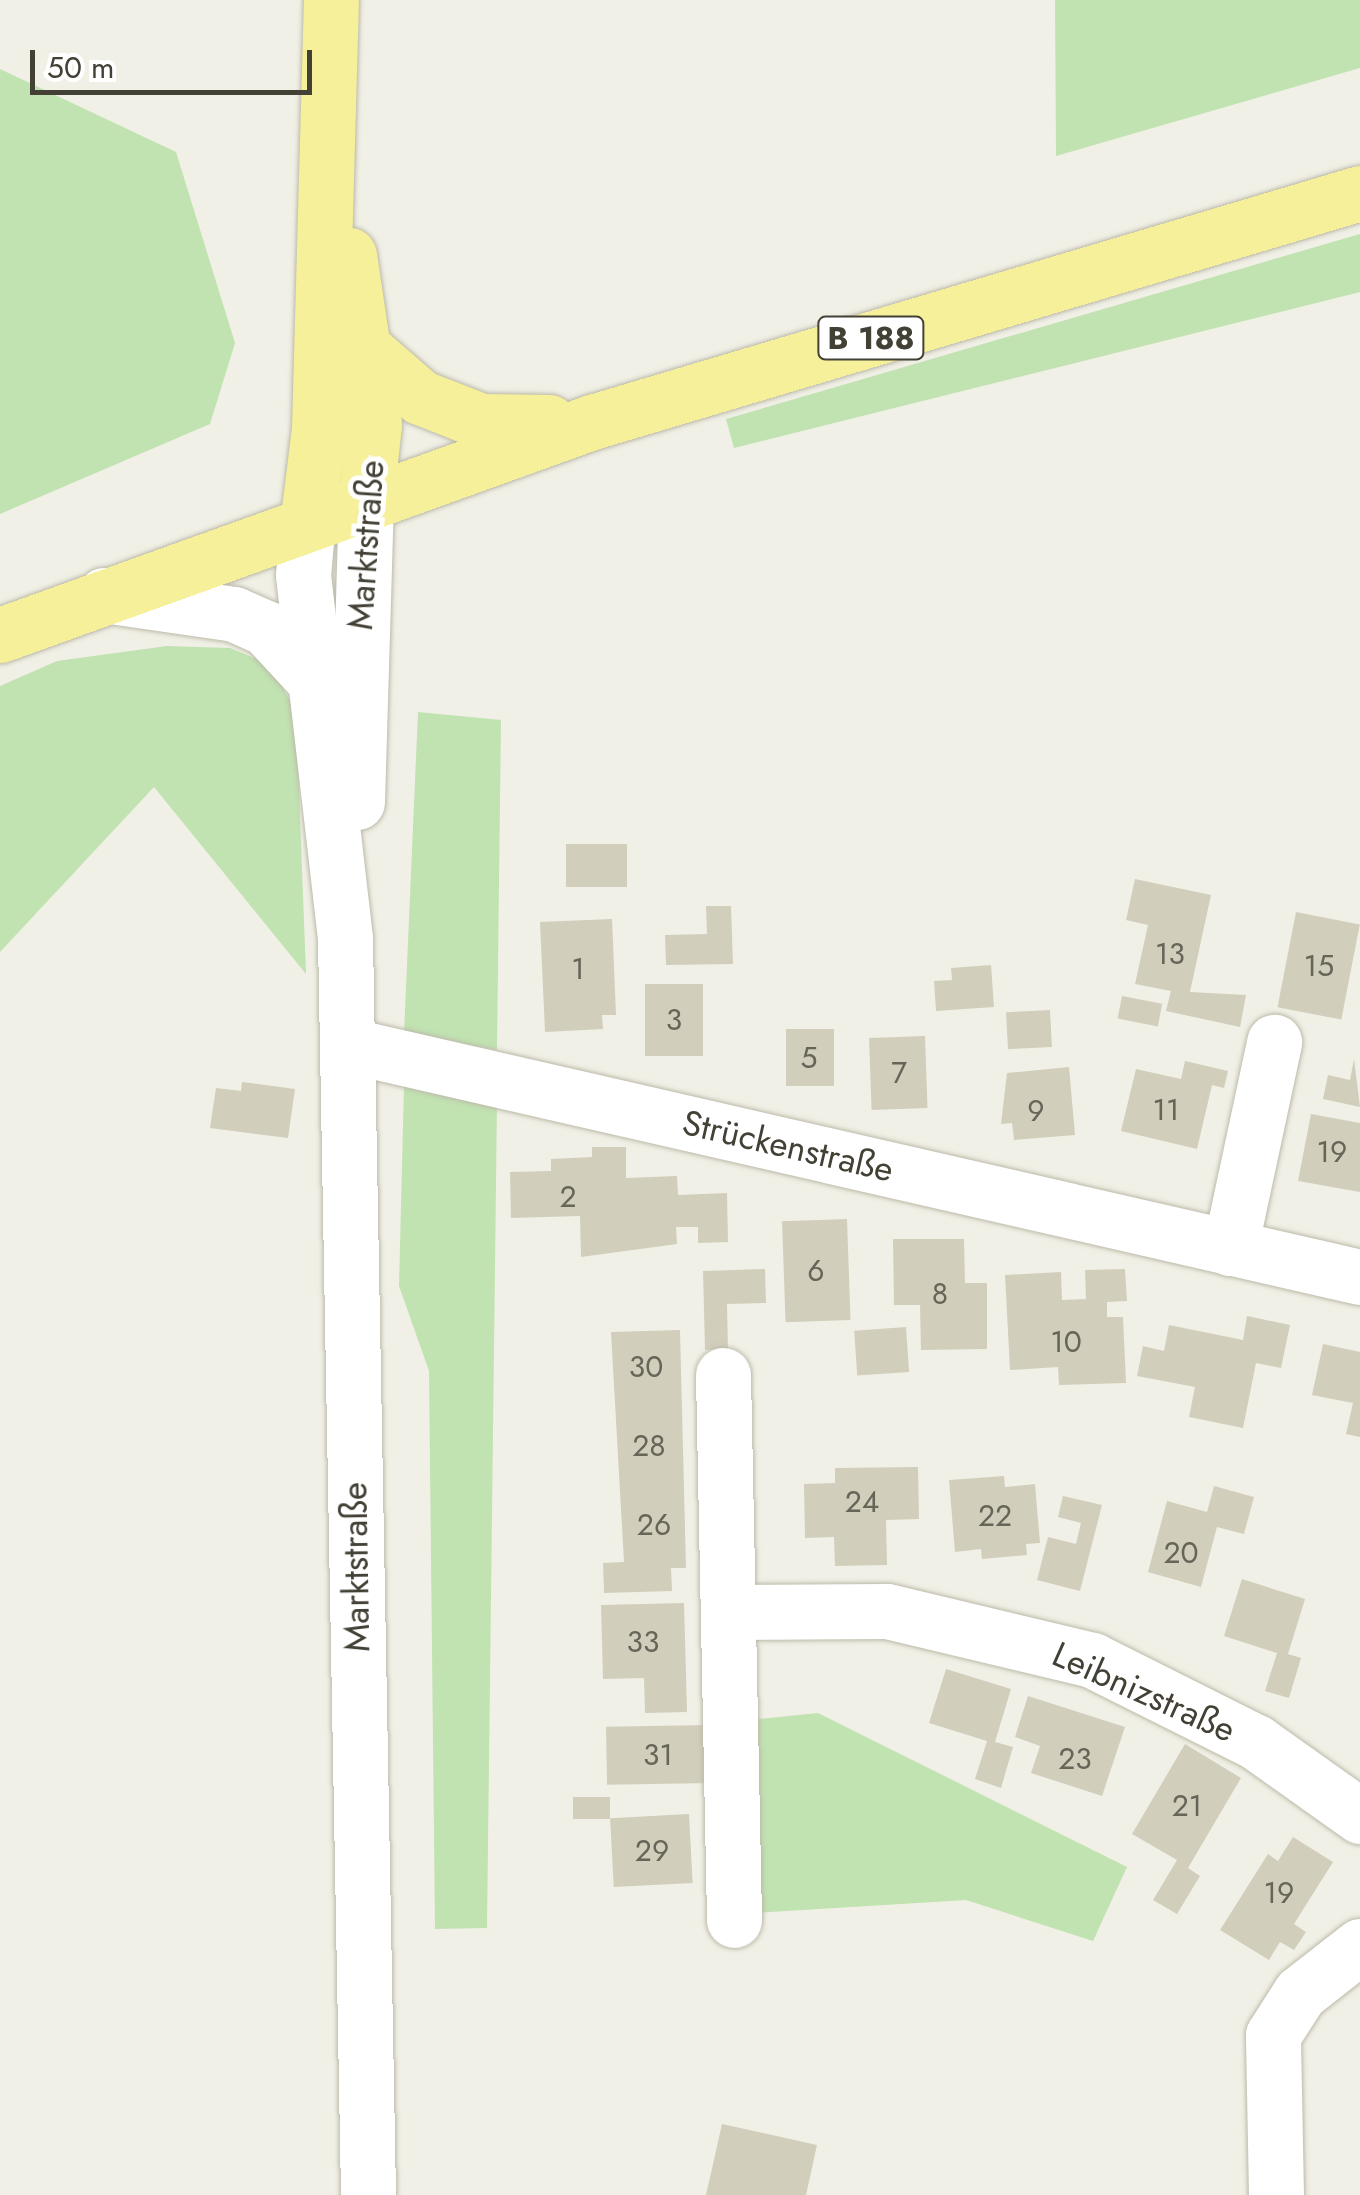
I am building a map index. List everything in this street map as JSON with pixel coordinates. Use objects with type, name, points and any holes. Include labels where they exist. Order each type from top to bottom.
[{"type":"main road","name":"Marktstraße","points":[[308,518],[332,153],[331,0]]},
{"type":"main road","name":"Marktstraße","points":[[332,153],[366,350],[374,424],[366,498]]},
{"type":"main road","name":"B 188","points":[[0,636],[308,518],[592,422],[1360,193]]},
{"type":"main road","points":[[366,350],[420,396],[481,421],[592,422]]},
{"type":"street","name":"Marktstraße","points":[[345,939],[357,830],[366,498]]},
{"type":"street","name":"Marktstraße","points":[[308,518],[303,575],[345,939],[368,2195]]},
{"type":"street","points":[[104,595],[234,614],[266,628],[314,680]]},
{"type":"street","points":[[1230,1248],[1274,1042]]},
{"type":"street","name":"Strückenstraße","points":[[347,1045],[1360,1277]]},
{"type":"street","points":[[722,1375],[734,1920]]},
{"type":"street","name":"Leibnizstraße","points":[[729,1612],[887,1610],[1092,1660],[1256,1742],[1360,1816]]},
{"type":"street","points":[[1276,2195],[1274,2035],[1300,1993],[1360,1946]]},
{"type":"green space","points":[[1055,0],[1360,0],[1360,68],[1056,156]]},
{"type":"green space","points":[[0,69],[176,152],[235,343],[210,424],[0,514]]},
{"type":"green space","points":[[1360,234],[1360,292],[734,448],[726,419]]},
{"type":"green space","points":[[167,646],[230,648],[269,664],[296,711],[306,974],[154,787],[0,952],[0,686],[57,661]]},
{"type":"green space","points":[[418,712],[501,720],[497,1050],[404,1034]]},
{"type":"green space","points":[[404,1085],[497,1101],[487,1928],[435,1929],[429,1371],[399,1286]]},
{"type":"green space","points":[[818,1713],[1127,1867],[1093,1941],[966,1900],[755,1913],[750,1720]]},
{"type":"building","points":[[566,844],[627,844],[627,887],[566,887]]},
{"type":"building","points":[[1135,879],[1211,895],[1190,992],[1246,995],[1240,1027],[1166,1011],[1171,991],[1135,984],[1148,925],[1126,920]]},
{"type":"building","points":[[706,906],[731,906],[733,964],[666,965],[665,935],[707,934]]},
{"type":"building","points":[[1296,912],[1360,924],[1341,1020],[1277,1007]]},
{"type":"building","points":[[612,919],[616,1015],[602,1015],[603,1029],[545,1032],[540,922]]},
{"type":"building","points":[[991,965],[994,1007],[936,1011],[934,981],[952,980],[951,968]]},
{"type":"building","points":[[645,984],[703,984],[703,1056],[645,1056]]},
{"type":"building","points":[[1122,996],[1162,1004],[1158,1026],[1118,1019]]},
{"type":"building","points":[[1050,1010],[1052,1047],[1008,1049],[1006,1012]]},
{"type":"building","points":[[786,1029],[834,1029],[834,1086],[786,1086]]},
{"type":"building","points":[[925,1036],[928,1108],[872,1110],[869,1038]]},
{"type":"building","points":[[1354,1059],[1360,1107],[1323,1099],[1328,1075],[1350,1080]]},
{"type":"building","points":[[1185,1061],[1228,1071],[1224,1088],[1212,1085],[1197,1149],[1121,1131],[1136,1069],[1181,1079]]},
{"type":"building","points":[[1069,1067],[1075,1135],[1014,1140],[1012,1123],[1001,1124],[1007,1073]]},
{"type":"building","points":[[242,1082],[295,1089],[288,1138],[210,1128],[216,1088],[241,1091]]},
{"type":"building","points":[[1311,1114],[1360,1123],[1360,1192],[1298,1181]]},
{"type":"building","points":[[592,1147],[626,1147],[626,1178],[677,1176],[678,1195],[727,1193],[728,1242],[698,1243],[698,1227],[676,1227],[677,1244],[581,1257],[580,1216],[511,1218],[510,1172],[551,1171],[551,1159],[592,1157]]},
{"type":"building","points":[[847,1219],[851,1320],[786,1322],[782,1221]]},
{"type":"building","points":[[893,1239],[964,1239],[965,1283],[987,1283],[987,1349],[921,1350],[920,1305],[894,1305]]},
{"type":"building","points":[[765,1269],[766,1303],[727,1304],[728,1349],[705,1350],[703,1271]]},
{"type":"building","points":[[1125,1269],[1127,1301],[1107,1302],[1107,1317],[1123,1317],[1126,1383],[1059,1385],[1058,1367],[1010,1370],[1005,1275],[1061,1272],[1062,1300],[1086,1299],[1085,1270]]},
{"type":"building","points":[[1247,1316],[1290,1325],[1281,1368],[1256,1363],[1243,1428],[1189,1417],[1195,1387],[1137,1376],[1143,1346],[1164,1351],[1169,1325],[1243,1340]]},
{"type":"building","points":[[906,1327],[909,1372],[857,1376],[854,1331]]},
{"type":"building","points":[[680,1330],[686,1568],[671,1568],[672,1591],[604,1593],[603,1563],[624,1562],[611,1332]]},
{"type":"building","points":[[1323,1344],[1360,1352],[1360,1437],[1346,1434],[1353,1403],[1312,1395]]},
{"type":"building","points":[[918,1467],[919,1519],[886,1520],[887,1565],[835,1566],[834,1537],[805,1538],[804,1484],[835,1483],[835,1468]]},
{"type":"building","points":[[1004,1476],[1005,1487],[1035,1484],[1040,1543],[1026,1544],[1027,1555],[982,1559],[981,1549],[955,1552],[949,1480]]},
{"type":"building","points":[[1214,1486],[1254,1497],[1244,1534],[1217,1527],[1201,1587],[1148,1572],[1167,1501],[1207,1512]]},
{"type":"building","points":[[1063,1496],[1102,1505],[1080,1591],[1037,1580],[1048,1537],[1076,1544],[1081,1523],[1058,1517]]},
{"type":"building","points":[[1242,1579],[1305,1599],[1288,1654],[1301,1658],[1289,1698],[1265,1691],[1277,1653],[1224,1636]]},
{"type":"building","points":[[684,1603],[687,1712],[645,1713],[644,1678],[603,1679],[601,1605]]},
{"type":"building","points":[[946,1669],[1011,1689],[995,1742],[1013,1747],[1001,1788],[975,1779],[987,1741],[929,1723]]},
{"type":"building","points":[[1028,1696],[1125,1727],[1102,1796],[1031,1773],[1040,1746],[1015,1737]]},
{"type":"building","points":[[710,1725],[711,1783],[607,1785],[606,1727]]},
{"type":"building","points":[[1185,1744],[1241,1778],[1188,1868],[1200,1876],[1177,1914],[1153,1900],[1177,1860],[1132,1834]]},
{"type":"building","points":[[573,1797],[610,1797],[610,1819],[573,1819]]},
{"type":"building","points":[[689,1814],[693,1883],[614,1887],[610,1818]]},
{"type":"building","points":[[1293,1837],[1333,1862],[1294,1924],[1306,1932],[1294,1950],[1280,1942],[1269,1960],[1220,1930],[1268,1854],[1278,1861]]},
{"type":"building","points":[[722,2124],[817,2145],[806,2195],[706,2195]]}]
